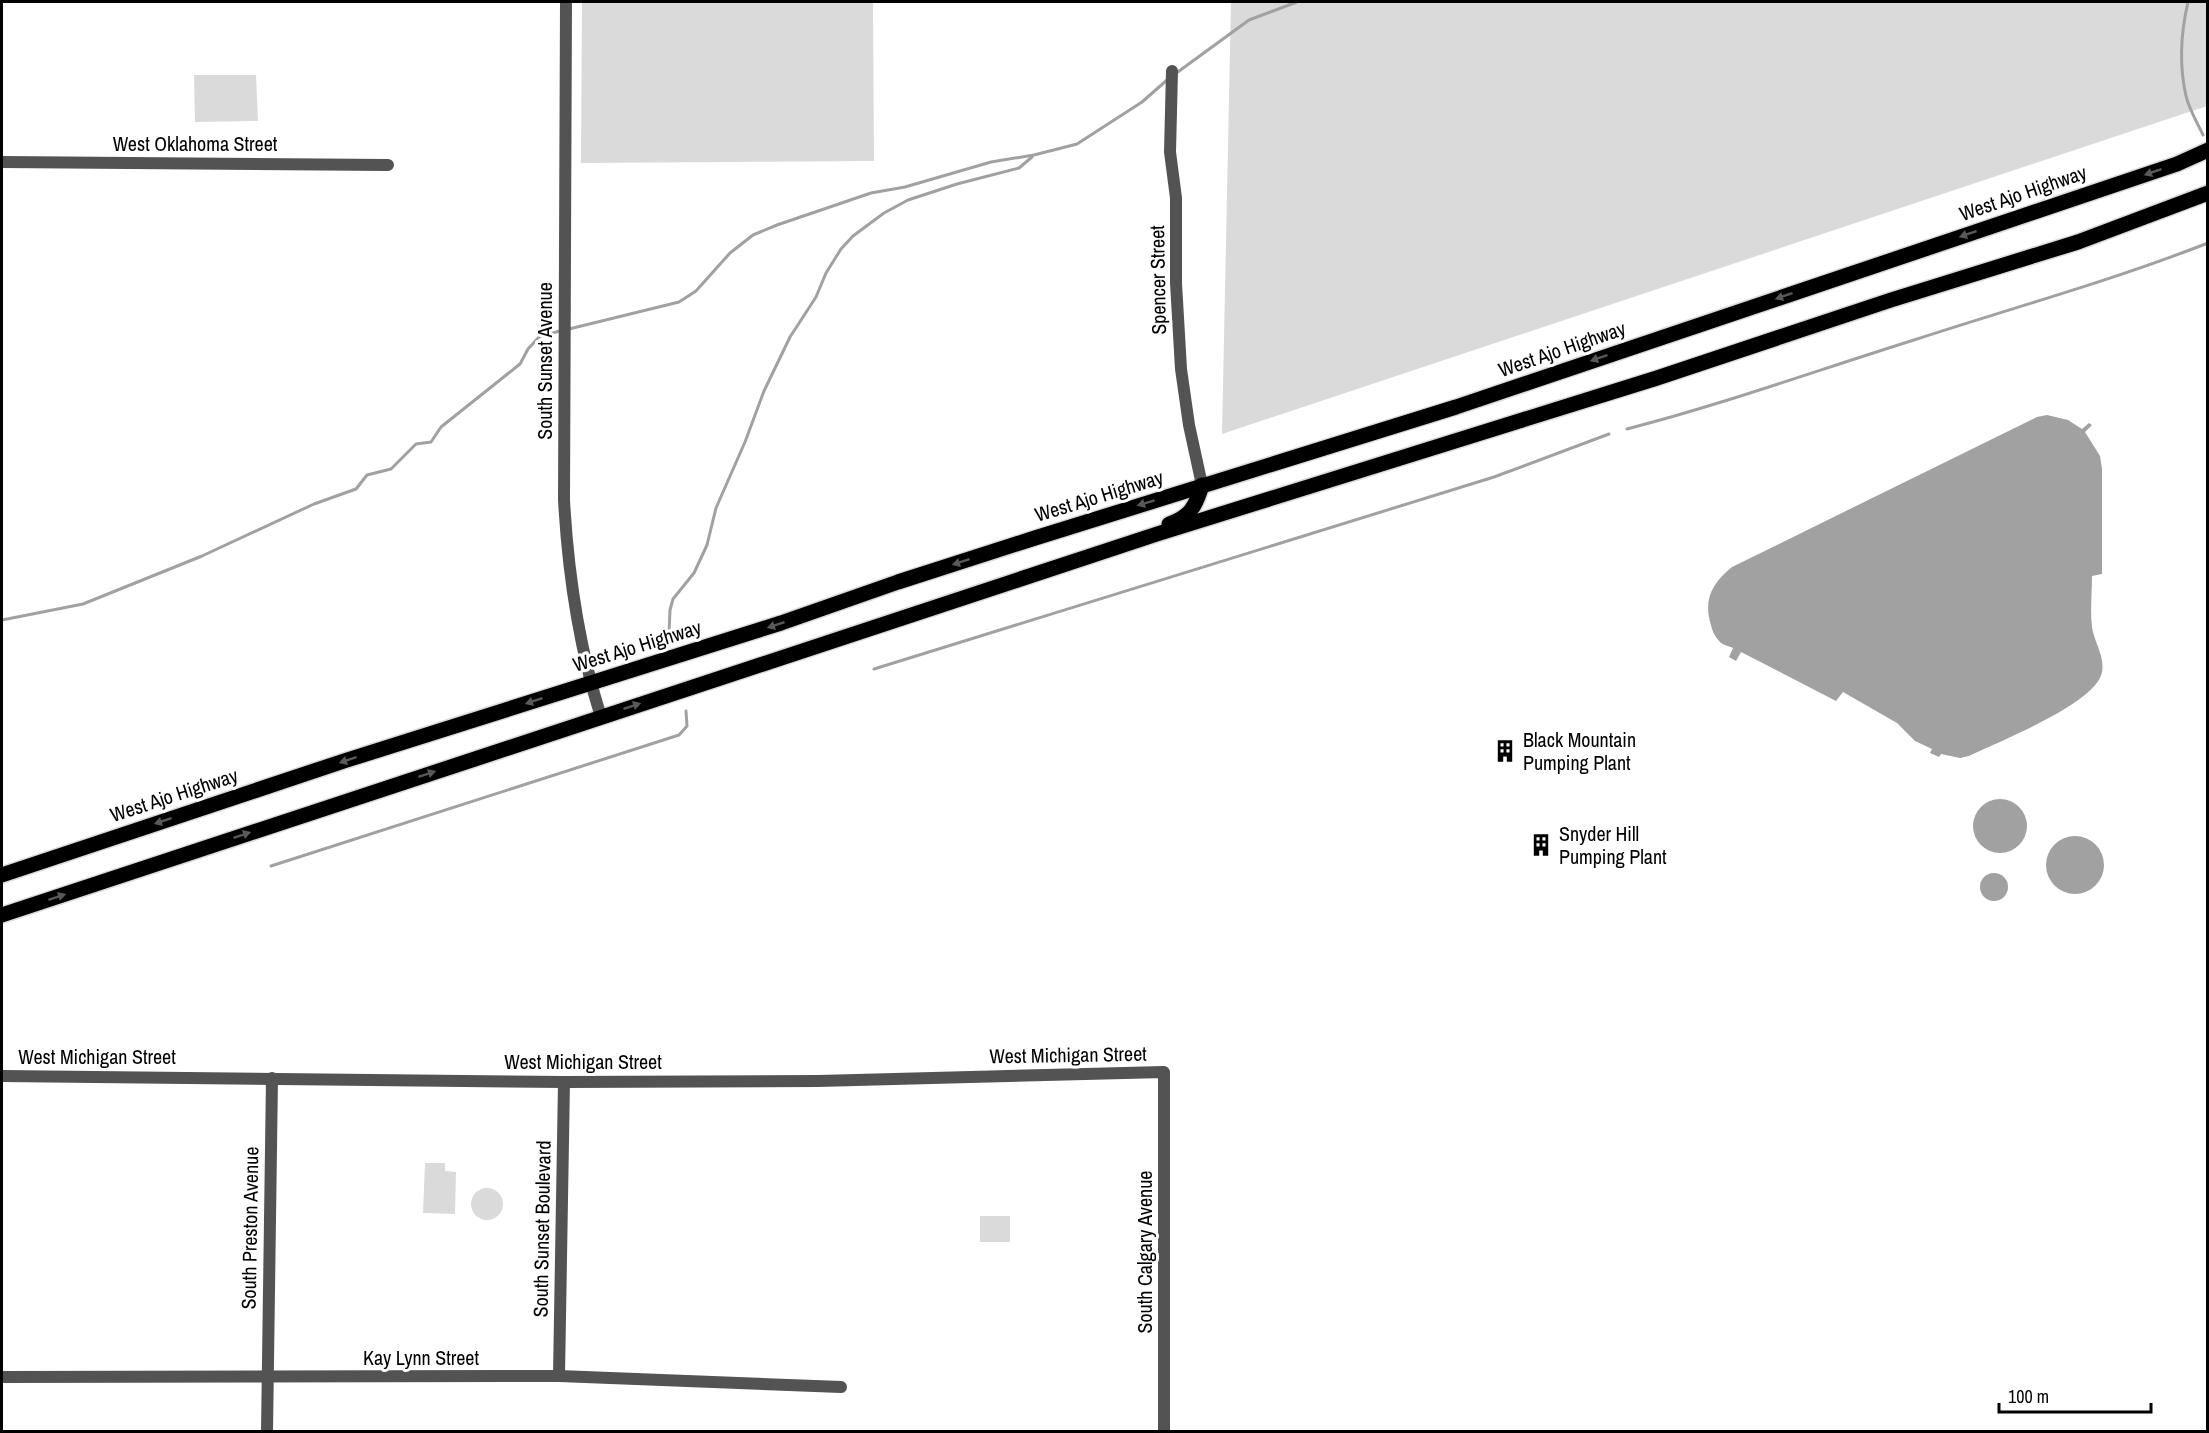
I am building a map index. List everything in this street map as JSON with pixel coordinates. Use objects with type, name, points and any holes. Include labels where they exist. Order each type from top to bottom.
[{"type":"main road","name":"West Ajo Highway","points":[[2,875],[347,760],[782,623],[908,579],[1479,399],[2166,167],[2208,150]]},
{"type":"main road","points":[[2,915],[1103,553],[2078,242],[2208,193]]},
{"type":"main road","points":[[1103,553],[1114,542],[1177,521],[1192,510],[1202,486]]},
{"type":"street","name":"South Sunset Avenue","points":[[566,2],[564,500],[567,549],[586,668],[601,717]]},
{"type":"street","name":"Spencer Street","points":[[1172,71],[1170,152],[1176,198],[1176,283],[1181,369],[1189,424],[1202,486]]},
{"type":"street","name":"West Oklahoma Street","points":[[2,162],[388,165]]},
{"type":"street","name":"West Michigan Street","points":[[2,1076],[564,1082],[818,1081],[1164,1072]]},
{"type":"street","name":"South Calgary Avenue","points":[[1164,1072],[1164,1431]]},
{"type":"street","name":"South Preston Avenue","points":[[267,1431],[272,1078]]},
{"type":"street","name":"South Sunset Boulevard","points":[[559,1376],[564,1082]]},
{"type":"street","name":"Kay Lynn Street","points":[[2,1377],[559,1376],[841,1387]]},
{"type":"shaded area","points":[[582,2],[873,2],[874,161],[581,163]]},
{"type":"shaded area","points":[[1231,2],[2207,2],[2207,106],[1222,434]]},
{"type":"shaded area","points":[[194,75],[256,75],[258,121],[195,122]]},
{"type":"shaded area","points":[[2047,415],[2068,420],[2082,429],[2089,423],[2092,425],[2085,432],[2100,456],[2102,469],[2102,574],[2092,576],[2091,608],[2092,627],[2103,666],[2096,684],[2083,696],[2065,709],[1969,756],[1960,758],[1941,754],[1939,757],[1930,753],[1932,749],[1915,741],[1897,723],[1843,692],[1836,701],[1741,652],[1736,661],[1729,657],[1733,648],[1721,643],[1716,636],[1708,608],[1714,586],[1732,567],[2037,417]]},
{"type":"shaded area","points":[[1995,799],[2005,799],[2015,803],[2023,811],[2027,826],[2023,841],[2015,849],[2005,853],[1995,853],[1985,849],[1977,841],[1973,831],[1973,821],[1977,811],[1985,803]]},
{"type":"shaded area","points":[[2069,836],[2081,836],[2096,844],[2104,859],[2104,871],[2096,886],[2081,894],[2069,894],[2054,886],[2046,871],[2046,859],[2054,844]]},
{"type":"shaded area","points":[[1994,873],[2004,877],[2008,887],[2004,897],[1994,901],[1984,897],[1980,887],[1984,877]]},
{"type":"shaded area","points":[[425,1163],[445,1163],[445,1171],[456,1172],[455,1214],[423,1213]]},
{"type":"shaded area","points":[[487,1188],[498,1193],[503,1204],[498,1215],[487,1220],[476,1215],[471,1204],[476,1193]]},
{"type":"shaded area","points":[[980,1216],[1010,1216],[1010,1242],[980,1242]]},
{"type":"waterway","points":[[1175,74],[1249,20],[1297,2]]},
{"type":"waterway","points":[[2188,2],[2182,37],[2182,72],[2187,101],[2203,135]]},
{"type":"waterway","points":[[569,329],[679,302],[696,291],[730,253],[753,235],[777,225],[871,193],[905,187],[991,162],[1034,155],[1077,144],[1142,102],[1167,80]]},
{"type":"waterway","points":[[669,634],[673,599],[694,573],[707,545],[716,508],[764,391],[790,337],[816,297],[826,273],[841,249],[853,236],[884,213],[908,200],[957,184],[1019,168],[1032,157]]},
{"type":"waterway","points":[[1627,429],[1735,398],[2061,294],[2208,243]]},
{"type":"waterway","points":[[2,620],[83,604],[202,556],[314,504],[356,489],[367,475],[391,469],[416,444],[431,442],[441,427],[520,364],[528,349],[539,337],[563,330]]},
{"type":"waterway","points":[[874,669],[1494,477],[1609,434]]},
{"type":"waterway","points":[[271,866],[679,735],[687,726],[686,711]]},
{"type":"place","name":"Black Mountain Pumping Plant","points":[[1505,751]]},
{"type":"place","name":"Snyder Hill Pumping Plant","points":[[1541,845]]}]
